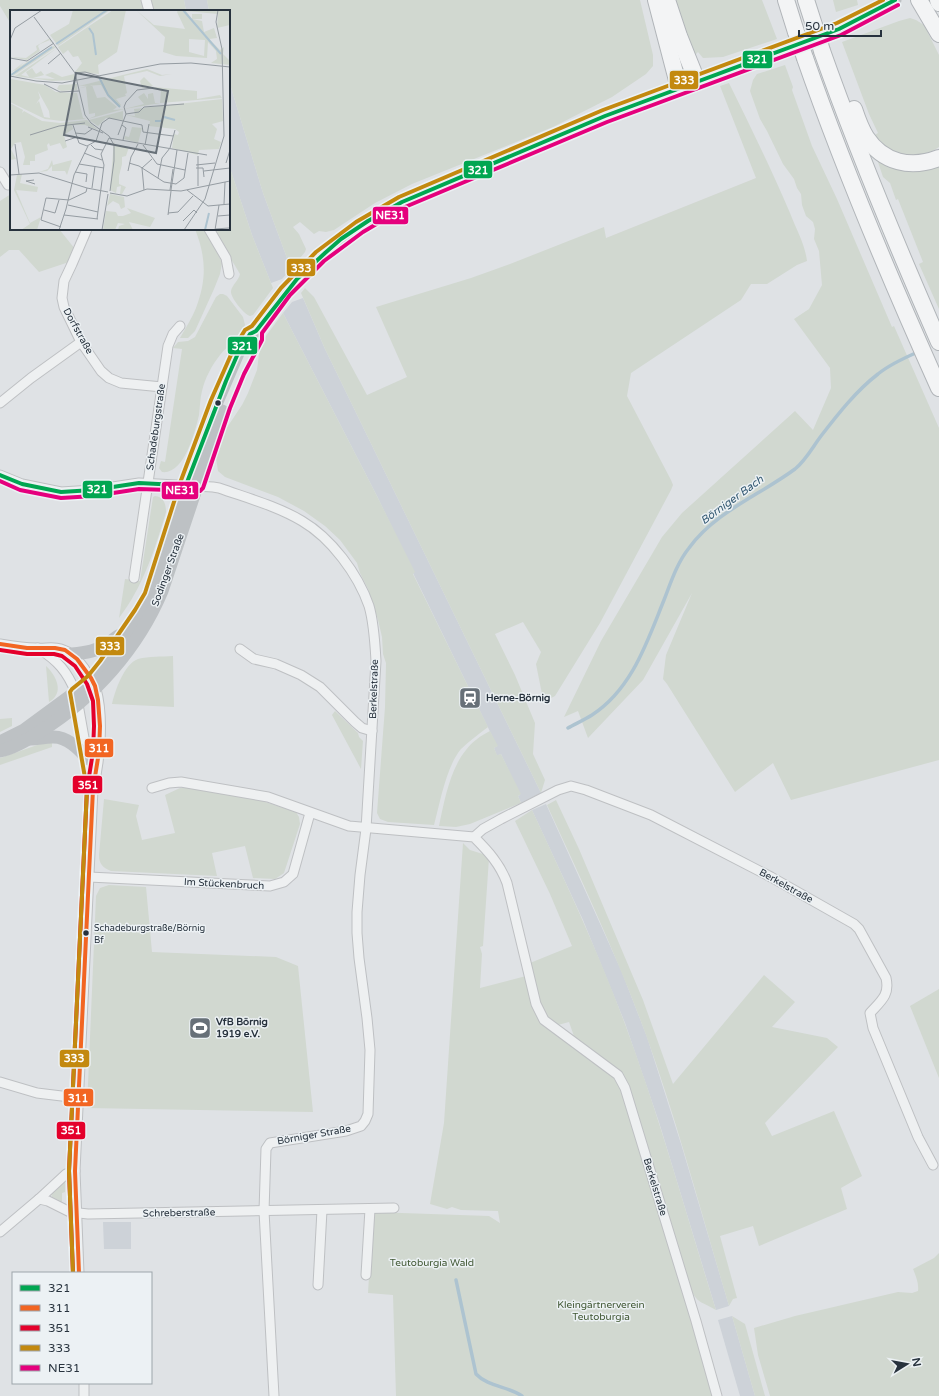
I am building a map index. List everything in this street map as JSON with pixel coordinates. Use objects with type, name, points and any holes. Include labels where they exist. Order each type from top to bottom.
[{"type":"highway","points":[[656,0],[679,88]]},
{"type":"highway","points":[[667,0],[679,36],[697,81]]},
{"type":"highway","points":[[786,0],[805,58],[842,160],[874,241],[939,388]]},
{"type":"highway","points":[[806,0],[859,152],[896,244],[937,337]]},
{"type":"highway","points":[[919,0],[939,34]]},
{"type":"highway","points":[[824,55],[843,81],[866,137],[877,150],[887,157],[901,163],[916,164],[929,162],[939,158]]},
{"type":"main road","name":"Sodinger Straße","points":[[0,751],[29,739],[54,723],[77,698],[94,684],[130,647],[155,608],[162,591],[192,485],[226,381],[239,351],[250,334],[256,331],[297,279],[341,239],[380,213],[402,202],[605,116],[839,29],[895,0]]},
{"type":"main road","name":"Sodinger Straße","points":[[94,684],[150,595],[192,485]]},
{"type":"main road","points":[[72,654],[82,654],[97,650],[118,636],[127,633]]},
{"type":"main road","name":"Sodinger Straße","points":[[0,742],[24,730],[77,698]]},
{"type":"main road","points":[[29,739],[51,737],[64,739],[77,748],[88,759]]},
{"type":"street","points":[[146,0],[149,10]]},
{"type":"street","points":[[0,172],[6,186]]},
{"type":"street","name":"Dorfstraße","points":[[87,230],[64,281],[62,294],[64,307],[81,342],[102,371],[115,381],[162,387]]},
{"type":"street","points":[[210,230],[226,258],[230,274]]},
{"type":"street","name":"Schadeburgstraße","points":[[134,578],[168,346],[173,334],[180,326]]},
{"type":"street","points":[[0,403],[31,378],[81,342]]},
{"type":"street","points":[[0,475],[22,484],[61,492],[83,491],[148,483],[192,485]]},
{"type":"street","name":"Berkelstraße","points":[[192,485],[219,488],[280,509],[303,521],[323,537],[339,554],[355,576],[369,606],[374,633],[376,661],[366,828]]},
{"type":"street","points":[[0,644],[38,648],[50,647],[61,649],[72,654],[82,665],[94,684],[100,711],[96,776],[93,789],[75,1171],[79,1272]]},
{"type":"street","points":[[38,648],[54,659],[63,668],[72,683],[77,698],[93,789]]},
{"type":"street","name":"Berkelstraße","points":[[240,649],[254,659],[276,664],[301,675],[320,688],[362,728],[372,731]]},
{"type":"street","points":[[152,788],[169,783],[181,782],[268,797],[349,826],[474,837]]},
{"type":"street","name":"Berkelstraße","points":[[717,1396],[696,1321],[625,1088],[618,1075],[544,1020],[536,1004],[507,883],[503,872],[496,860],[474,837],[483,829],[558,790],[571,786],[586,790],[651,815],[771,877],[854,924],[863,936],[888,984],[886,995],[870,1013],[873,1028],[918,1137],[933,1165]]},
{"type":"street","name":"Im Stückenbruch","points":[[89,877],[270,886],[277,885],[284,882],[293,874],[310,813]]},
{"type":"street","name":"Börniger Straße","points":[[274,1396],[264,1211],[266,1148],[270,1143],[346,1131],[360,1126],[365,1121],[368,1114],[370,1050],[357,933],[360,875],[366,828]]},
{"type":"street","points":[[0,1082],[37,1093],[78,1098]]},
{"type":"street","points":[[0,1232],[40,1199],[66,1174],[75,1171]]},
{"type":"street","name":"Schreberstraße","points":[[40,1199],[48,1201],[70,1212],[88,1214],[394,1208]]},
{"type":"street","points":[[366,1275],[370,1209]]},
{"type":"street","points":[[318,1285],[322,1210]]},
{"type":"street","points":[[84,1384],[84,1396]]},
{"type":"shaded area","points":[[184,0],[207,0],[209,10],[186,10]]},
{"type":"shaded area","points":[[230,84],[263,193],[291,269],[282,279],[271,283],[252,235],[230,168]]},
{"type":"shaded area","points":[[303,298],[325,349],[541,793],[521,803],[518,796],[520,795],[501,754],[497,756],[494,748],[497,746],[377,496],[283,313],[292,302]]},
{"type":"shaded area","points":[[546,804],[621,970],[647,1037],[682,1147],[729,1306],[716,1310],[659,1122],[625,1023],[583,920],[532,810]]},
{"type":"shaded area","points":[[103,1222],[131,1222],[131,1249],[104,1249]]},
{"type":"shaded area","points":[[732,1316],[755,1396],[740,1396],[718,1320]]},
{"type":"green space","points":[[0,0],[143,0],[145,10],[10,10],[10,22],[0,6]]},
{"type":"green space","points":[[151,0],[184,0],[186,10],[152,10]]},
{"type":"green space","points":[[207,0],[640,0],[653,55],[653,66],[646,74],[612,97],[553,127],[412,184],[375,203],[334,230],[326,232],[319,231],[314,234],[300,222],[293,227],[299,234],[306,249],[291,269],[263,193],[230,84],[230,10],[209,10]]},
{"type":"green space","points":[[675,0],[762,0],[777,39],[723,57],[703,58],[698,52],[695,55],[687,38]]},
{"type":"green space","points":[[833,0],[857,0],[858,5],[836,12]]},
{"type":"green space","points":[[910,18],[924,25],[939,55],[939,147],[931,152],[913,155],[896,152],[888,148],[875,135],[878,133],[869,114],[842,42]]},
{"type":"green space","points":[[785,65],[793,87],[792,90],[812,146],[837,199],[892,327],[894,326],[939,428],[939,760],[791,800],[773,763],[735,792],[663,679],[666,655],[692,593],[643,680],[588,738],[578,711],[564,717],[601,641],[662,537],[682,513],[795,411],[813,430],[831,388],[830,368],[794,319],[809,309],[822,285],[819,251],[814,239],[815,229],[813,222],[806,216],[802,205],[801,194],[794,179],[783,164],[760,119],[750,91],[753,80],[757,74]]},
{"type":"green space","points":[[729,83],[783,196],[802,243],[807,261],[797,265],[767,284],[751,284],[741,300],[631,373],[627,396],[673,485],[600,623],[555,696],[549,699],[543,699],[536,664],[541,652],[523,622],[495,634],[515,675],[535,723],[533,754],[545,780],[541,793],[325,349],[301,293],[305,288],[314,297],[367,395],[407,377],[376,307],[471,278],[604,227],[606,238],[756,178],[720,86]]},
{"type":"green space","points":[[877,159],[939,162],[939,309],[919,264],[923,262],[898,199],[896,200],[890,183],[883,177]]},
{"type":"green space","points":[[230,168],[252,235],[273,288],[253,315],[250,316],[241,309],[231,294],[231,291],[240,274],[214,230],[230,230]]},
{"type":"green space","points":[[10,195],[10,230],[60,230],[75,249],[69,262],[39,272],[19,250],[9,250],[0,257],[0,201]]},
{"type":"green space","points":[[195,230],[204,230],[222,263],[220,274],[195,331],[188,338],[180,338],[196,308],[202,287],[204,268],[199,239]]},
{"type":"green space","points":[[220,294],[227,296],[243,317],[245,325],[237,337],[217,359],[207,377],[201,394],[199,415],[195,432],[182,460],[170,471],[162,472],[159,468],[161,461],[165,462],[182,349],[173,348],[178,342],[188,341],[195,337],[216,297]]},
{"type":"green space","points":[[283,313],[415,572],[413,574],[488,727],[461,749],[451,765],[434,825],[388,822],[380,819],[377,813],[385,707],[386,663],[383,654],[382,637],[378,620],[368,589],[357,563],[340,540],[325,526],[304,511],[278,497],[225,477],[218,471],[216,458],[222,435],[242,405],[248,393],[257,370],[263,340]]},
{"type":"green space","points":[[155,496],[164,501],[166,512],[153,554],[142,581],[119,618],[125,579],[140,581],[153,497]]},
{"type":"green space","points":[[173,656],[174,707],[112,704],[115,692],[124,672],[133,662],[147,657]]},
{"type":"green space","points":[[46,666],[56,679],[58,689],[57,694],[49,702]]},
{"type":"green space","points":[[335,711],[358,733],[359,737],[363,741],[361,769],[332,715]]},
{"type":"green space","points":[[12,718],[12,726],[0,732],[0,719]]},
{"type":"green space","points":[[490,731],[498,746],[494,748],[497,755],[501,754],[521,794],[518,796],[521,803],[470,824],[456,827],[439,826],[448,786],[460,758],[471,744]]},
{"type":"green space","points":[[52,742],[52,747],[0,765],[0,758],[43,743]]},
{"type":"green space","points":[[180,788],[190,788],[259,800],[296,812],[299,817],[300,824],[284,873],[275,879],[253,878],[245,846],[212,853],[217,876],[111,871],[104,867],[100,861],[99,855],[104,799],[139,805],[136,816],[142,840],[175,833],[165,795]]},
{"type":"green space","points":[[556,800],[579,849],[643,1000],[673,1084],[764,975],[795,1002],[772,1027],[827,1038],[838,1047],[765,1123],[772,1136],[834,1111],[862,1176],[841,1188],[847,1209],[759,1246],[753,1226],[720,1236],[737,1298],[733,1299],[729,1306],[679,1136],[646,1035],[611,948],[547,805]]},
{"type":"green space","points":[[532,810],[569,890],[615,997],[638,1059],[716,1310],[697,1299],[690,1287],[624,1077],[575,1039],[569,1022],[558,1025],[548,1017],[541,1007],[535,988],[530,963],[572,946],[550,894],[515,821]]},
{"type":"green space","name":"Kleingärtnerverein Teutoburgia","points":[[463,843],[470,850],[486,855],[489,858],[483,946],[480,947],[482,954],[480,988],[526,976],[533,1006],[614,1076],[622,1089],[714,1396],[396,1396],[393,1295],[368,1293],[373,1212],[489,1216],[500,1223],[498,1211],[461,1210],[452,1207],[447,1209],[430,1204],[444,1123]]},
{"type":"green space","points":[[109,885],[146,887],[152,952],[276,957],[298,966],[313,1112],[87,1108],[96,896],[100,888]]},
{"type":"green space","points":[[939,989],[939,1078],[910,1006]]},
{"type":"green space","points":[[65,1179],[65,1192],[62,1193],[62,1202],[52,1197],[51,1193]]},
{"type":"green space","points":[[939,1253],[939,1396],[770,1396],[758,1355],[754,1328],[795,1316],[898,1292],[912,1293],[918,1291],[918,1283],[913,1269],[934,1258]]},
{"type":"green space","points":[[732,1316],[745,1324],[765,1396],[755,1396]]},
{"type":"waterway","name":"Börniger Bach","points":[[568,728],[592,715],[606,704],[618,692],[628,678],[637,664],[678,566],[689,548],[700,535],[725,514],[795,469],[806,458],[841,411],[862,388],[887,368],[918,352]]},
{"type":"waterway","points":[[456,1280],[476,1374],[486,1382],[511,1390],[522,1396]]},
{"type":"transit line","name":"333","points":[[73,1272],[69,1171],[87,789],[70,692],[88,676],[100,661],[145,593],[180,483],[211,400],[234,348],[245,330],[252,326],[281,288],[316,252],[356,222],[399,197],[603,110],[837,23],[883,0]]},
{"type":"transit line","name":"321","points":[[186,485],[239,351],[250,334],[256,331],[297,279],[341,239],[368,221],[402,202],[605,116],[839,29],[895,0]]},
{"type":"transit line","name":"NE31","points":[[0,481],[20,490],[61,498],[94,496],[139,489],[200,491],[203,488],[230,408],[244,374],[262,340],[262,333],[290,295],[324,261],[363,232],[405,207],[607,122],[841,35],[898,5]]},
{"type":"transit line","name":"321","points":[[0,475],[22,484],[61,492],[93,490],[139,483],[197,486]]},
{"type":"transit line","name":"311","points":[[0,644],[27,648],[55,648],[65,650],[77,659],[91,678],[95,686],[98,700],[100,726],[99,752],[93,789],[75,1171],[79,1272]]},
{"type":"transit line","name":"351","points":[[0,650],[27,654],[54,654],[62,656],[75,666],[87,684],[93,701],[93,752],[87,789],[69,1171],[73,1272]]},
{"type":"place","name":"Herne-Börnig","points":[[470,698]]},
{"type":"place","name":"Schadeburgstraße/Börnig Bf","points":[[86,933]]},
{"type":"place","name":"VfB Börnig 1919 e.V.","points":[[200,1028]]},
{"type":"park label","name":"Teutoburgia Wald","points":[[432,1263]]}]
